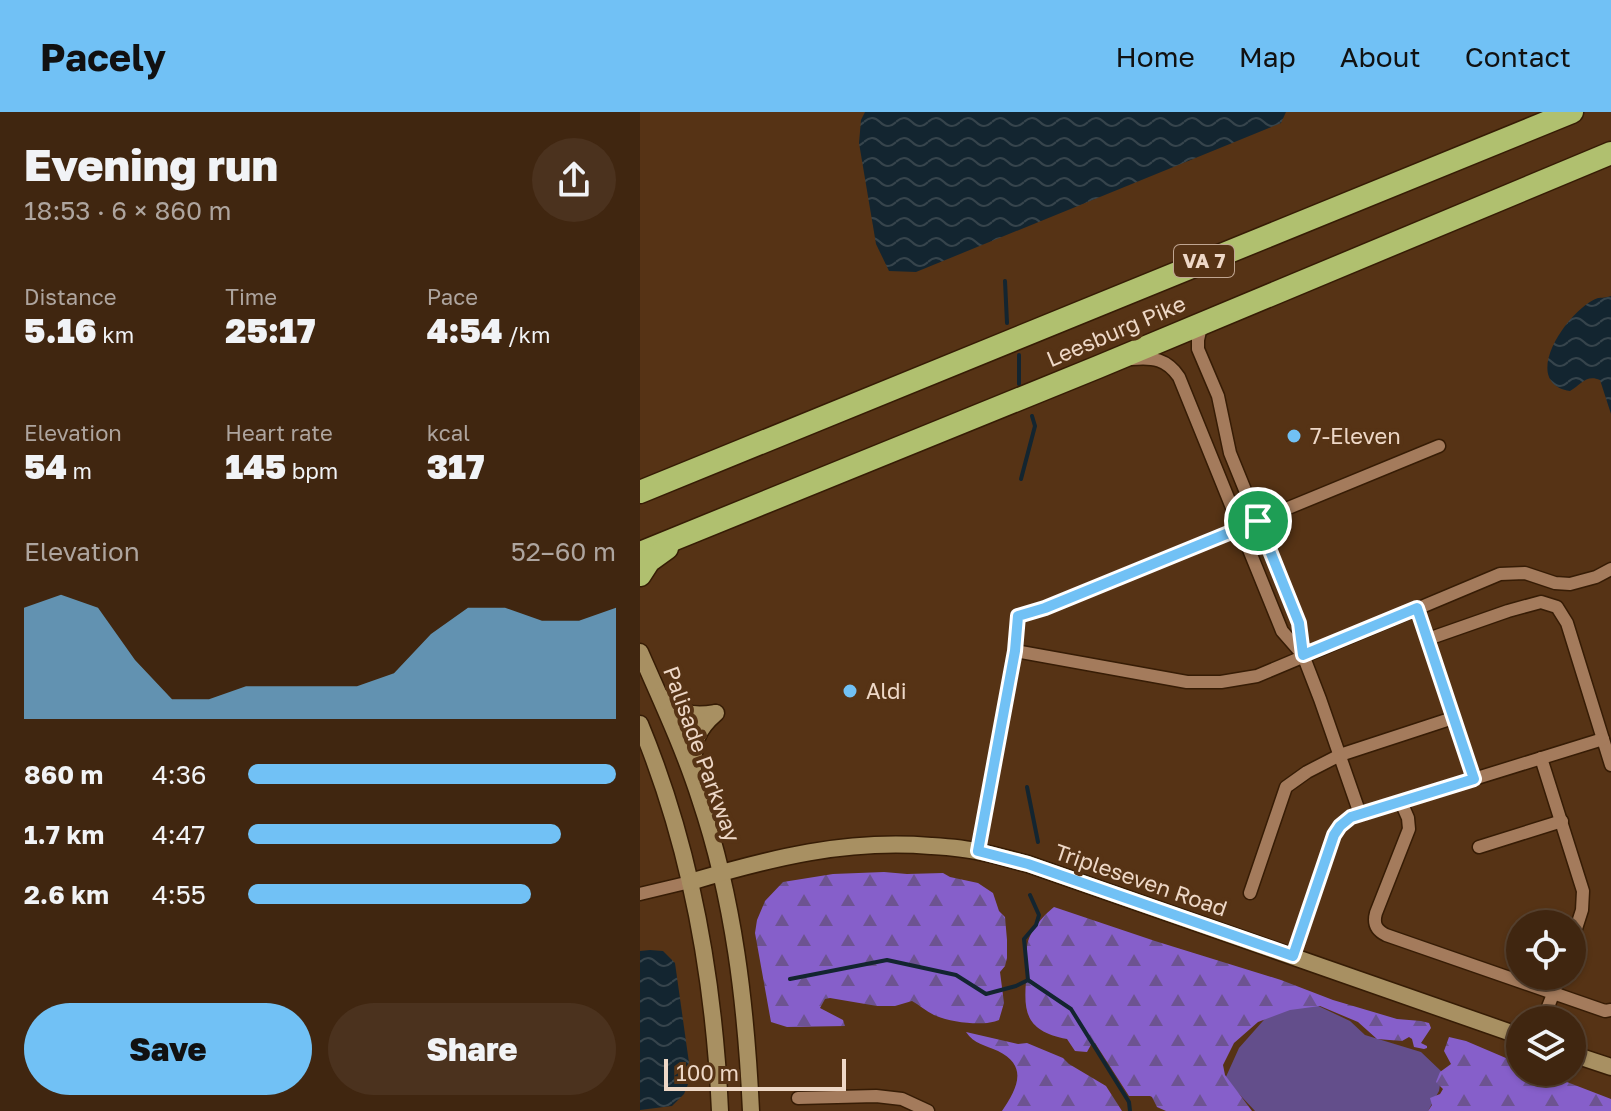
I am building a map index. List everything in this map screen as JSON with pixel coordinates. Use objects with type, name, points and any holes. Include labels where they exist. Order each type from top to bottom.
[{"type":"highway","name":"Leesburg Pike","points":[[663,483],[1572,112]]},
{"type":"highway","name":"Leesburg Pike","points":[[640,553],[1098,367],[1611,153]]},
{"type":"highway","points":[[640,484],[663,483]]},
{"type":"highway","name":"VA 7","points":[[640,492],[663,483]]},
{"type":"highway","points":[[640,575],[649,561],[688,534]]},
{"type":"main road","name":"Palisade Parkway","points":[[640,652],[692,777],[716,850],[731,914],[741,983],[751,1111]]},
{"type":"main road","points":[[659,694],[686,714],[701,716],[716,713],[704,724],[695,740],[692,777]]},
{"type":"main road","points":[[640,724],[662,781],[702,938],[718,1057],[720,1111]]},
{"type":"main road","name":"Tripleseven Road","points":[[690,882],[802,853],[851,846],[905,844],[978,851],[1028,864],[1506,1031]]},
{"type":"main road","points":[[1586,1059],[1611,1067]]},
{"type":"street","points":[[1212,320],[1200,331],[1198,349],[1218,396],[1230,453],[1299,623],[1303,655],[1360,814]]},
{"type":"street","points":[[1098,367],[1133,358],[1158,358],[1179,377],[1282,631],[1303,655]]},
{"type":"street","points":[[978,851],[1015,651],[1018,616],[1241,529],[1439,446]]},
{"type":"street","points":[[1015,651],[1160,679],[1221,682],[1257,676],[1500,574],[1525,573],[1555,583],[1570,584],[1611,569]]},
{"type":"street","points":[[1428,639],[1541,602],[1557,607],[1567,623],[1611,765]]},
{"type":"street","points":[[1417,608],[1474,779]]},
{"type":"street","points":[[1250,893],[1286,787],[1340,755],[1453,718]]},
{"type":"street","points":[[1293,956],[1336,831],[1351,817],[1603,739]]},
{"type":"street","points":[[1541,758],[1583,891],[1582,910]]},
{"type":"street","points":[[1401,802],[1409,829],[1376,913],[1374,920],[1378,930],[1554,994],[1605,1011],[1611,1010]]},
{"type":"street","points":[[1479,847],[1562,821]]},
{"type":"street","points":[[640,894],[690,882]]},
{"type":"street","points":[[1549,1006],[1555,990]]},
{"type":"street","points":[[798,1098],[876,1096],[902,1099],[928,1111]]},
{"type":"shaded area","points":[[1312,1003],[1350,1021],[1365,1035],[1421,1052],[1442,1072],[1439,1091],[1428,1111],[1255,1111],[1225,1079],[1239,1048],[1270,1013]]},
{"type":"green space","points":[[943,873],[978,883],[993,893],[999,911],[1005,917],[1007,940],[1007,958],[1000,972],[1004,1003],[999,1020],[966,1023],[948,1020],[912,1001],[895,1006],[877,1006],[830,998],[825,999],[820,1008],[843,1020],[845,1026],[787,1027],[771,1022],[755,933],[765,901],[783,882],[833,874]]},
{"type":"green space","points":[[1054,907],[1281,980],[1333,1000],[1397,1019],[1429,1023],[1431,1028],[1421,1043],[1427,1048],[1414,1047],[1409,1037],[1402,1041],[1377,1039],[1358,1022],[1320,1006],[1290,1010],[1258,1022],[1234,1043],[1223,1065],[1225,1075],[1252,1111],[1166,1111],[1157,1107],[1150,1096],[1129,1096],[1095,1043],[1087,1052],[1075,1051],[1067,1039],[1040,1030],[1028,1015],[1025,994],[1028,943],[1036,925]]},
{"type":"green space","points":[[966,1032],[1018,1044],[1027,1043],[1063,1058],[1106,1086],[1122,1111],[1002,1111],[1016,1086],[1014,1064],[998,1051],[976,1042]]},
{"type":"green space","points":[[1449,1037],[1466,1041],[1506,1058],[1506,1086],[1577,1086],[1611,1099],[1611,1111],[1428,1111],[1432,1105],[1430,1098],[1440,1094],[1443,1089],[1436,1082],[1440,1072],[1451,1064],[1444,1051]]},
{"type":"water","points":[[865,112],[1286,112],[1281,123],[916,272],[889,271],[876,244],[859,143],[861,120]]},
{"type":"water","points":[[1611,296],[1611,414],[1600,380],[1587,379],[1570,391],[1555,385],[1548,374],[1548,360],[1554,344],[1574,315],[1598,298]]},
{"type":"water","points":[[640,951],[663,951],[675,963],[691,1077],[684,1094],[672,1106],[640,1110]]},
{"type":"waterway","points":[[1005,281],[1007,323]]},
{"type":"waterway","points":[[1019,355],[1019,384]]},
{"type":"waterway","points":[[1021,479],[1035,426],[1032,416]]},
{"type":"waterway","points":[[1027,787],[1038,842]]},
{"type":"waterway","points":[[1030,895],[1039,915],[1036,925],[1024,939],[1028,980],[1071,1009],[1129,1102],[1130,1111]]},
{"type":"waterway","points":[[790,979],[887,960],[956,975],[986,994],[1028,980]]},
{"type":"place","name":"7-Eleven","points":[[1294,436]]},
{"type":"place","name":"Aldi","points":[[850,691]]},
{"type":"route","points":[[1258,521],[1299,623],[1303,655],[1417,608],[1474,779],[1351,817],[1340,826],[1334,835],[1293,956],[1028,864],[978,851],[1015,651],[1018,616],[1045,608],[1258,521]]}]
